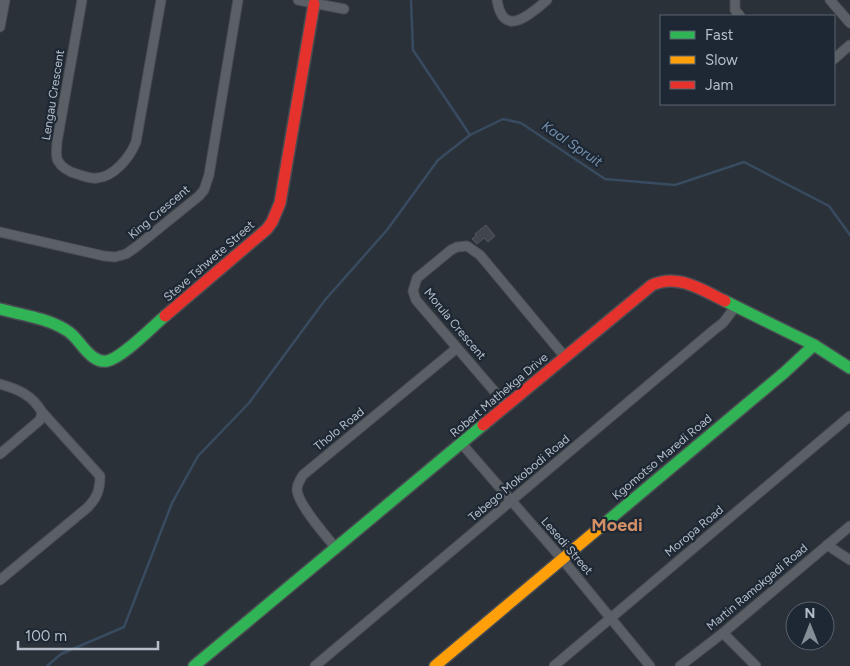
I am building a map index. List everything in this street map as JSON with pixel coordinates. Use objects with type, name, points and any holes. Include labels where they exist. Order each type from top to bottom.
[{"type":"street","points":[[0,27],[5,0]]},
{"type":"street","name":"Lengau Crescent","points":[[82,0],[57,142],[57,157],[59,163],[70,172],[88,178],[98,178],[113,172],[128,158],[136,142],[161,0]]},
{"type":"street","name":"King Crescent","points":[[0,232],[92,255],[114,257],[126,254],[136,247],[199,196],[204,190],[209,175],[238,0]]},
{"type":"street","points":[[298,0],[344,9]]},
{"type":"street","points":[[497,4],[502,17],[515,22],[530,15],[547,0]]},
{"type":"street","points":[[735,0],[735,10],[739,15]]},
{"type":"street","points":[[830,0],[850,23]]},
{"type":"street","name":"Steve Tshwete Street","points":[[0,308],[60,326],[73,334],[96,359],[104,362],[109,361],[122,353],[267,229],[280,203],[319,3]]},
{"type":"street","points":[[835,58],[850,46]]},
{"type":"street","name":"Morula Crescent","points":[[507,406],[416,300],[413,287],[417,278],[451,250],[467,246],[480,255],[565,357]]},
{"type":"street","name":"Robert Mathekga Drive","points":[[194,666],[647,288],[658,282],[671,280],[684,282],[814,345],[850,368]]},
{"type":"street","name":"Tebego Mokobodi Road","points":[[315,666],[715,329],[736,306]]},
{"type":"street","name":"Kgomotso Maredi Road","points":[[435,666],[785,372],[814,345]]},
{"type":"street","name":"Tholo Road","points":[[335,547],[300,500],[297,490],[298,482],[303,475],[457,348]]},
{"type":"street","points":[[0,384],[22,392],[38,405],[42,412],[100,476],[99,488],[94,501],[0,580]]},
{"type":"street","points":[[0,454],[40,420],[42,412]]},
{"type":"street","name":"Moropa Road","points":[[554,666],[850,416]]},
{"type":"street","name":"Lesedi Street","points":[[462,444],[562,559],[650,666]]},
{"type":"street","name":"Martin Ramokgadi Road","points":[[680,666],[850,526]]},
{"type":"street","points":[[827,545],[850,560]]},
{"type":"street","points":[[723,632],[756,666]]},
{"type":"building","points":[[486,225],[495,236],[488,242],[484,238],[477,244],[472,239]]},
{"type":"waterway","name":"Kaal Spruit","points":[[411,0],[413,50],[470,135],[503,119],[521,123],[605,179],[675,185],[744,162],[829,206],[850,235]]},
{"type":"waterway","points":[[47,666],[61,654],[124,627],[172,503],[198,456],[249,403],[325,300],[387,230],[438,160],[470,135]]},
{"type":"traffic: fast","points":[[725,301],[814,345],[850,368]]},
{"type":"traffic: fast","points":[[0,309],[59,326],[70,333],[93,357],[103,361],[113,359],[121,354],[165,316]]},
{"type":"traffic: fast","points":[[598,529],[785,372],[814,345]]},
{"type":"traffic: fast","points":[[194,666],[483,425]]},
{"type":"traffic: slow","points":[[435,666],[598,529]]},
{"type":"traffic: jam","points":[[165,316],[267,229],[272,222],[280,203],[314,4]]},
{"type":"traffic: jam","points":[[483,425],[652,285],[671,281],[690,284],[725,301]]},
{"type":"district","name":"Moedi","points":[[617,525]]}]
